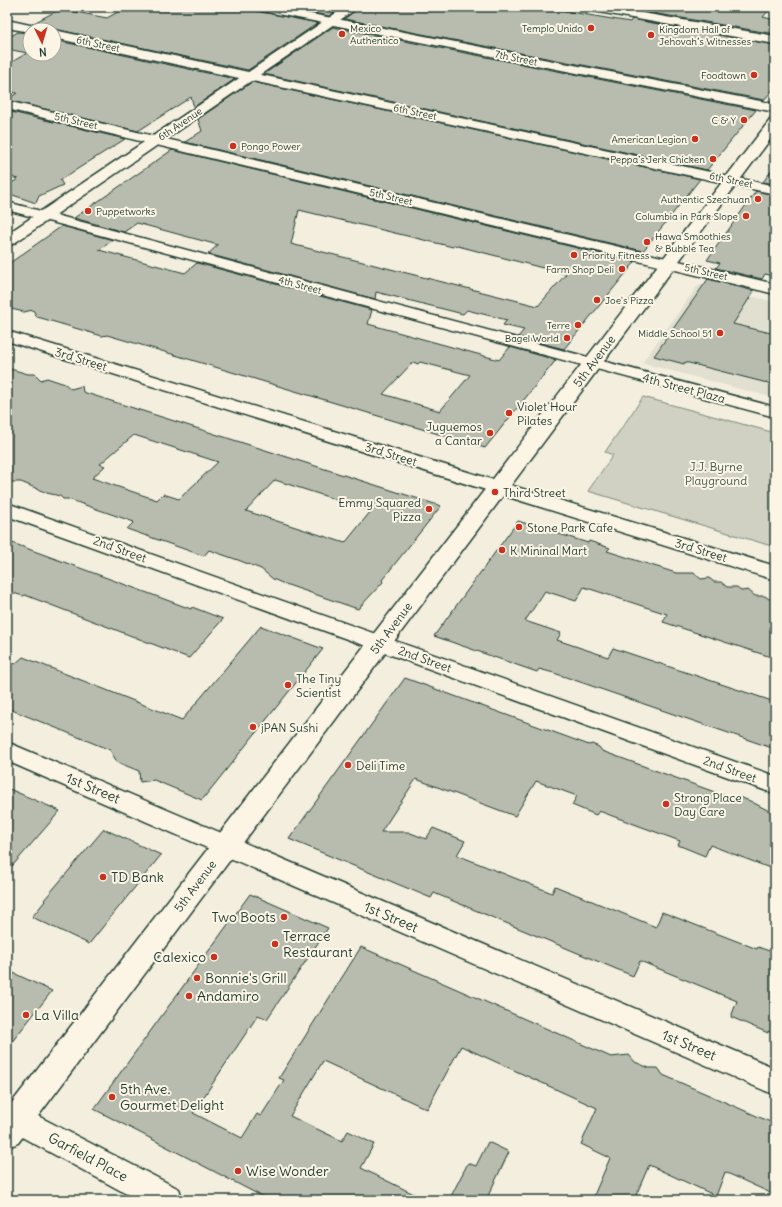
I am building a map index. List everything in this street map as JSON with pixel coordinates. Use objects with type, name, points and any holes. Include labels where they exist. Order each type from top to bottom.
[{"type":"street","name":"7th Street","points":[[257,7],[775,108]]},
{"type":"street","name":"6th Avenue","points":[[7,241],[353,7]]},
{"type":"street","points":[[588,7],[775,40]]},
{"type":"street","points":[[7,24],[22,27]]},
{"type":"street","name":"6th Street","points":[[62,36],[775,190]]},
{"type":"street","name":"5th Street","points":[[7,105],[775,289]]},
{"type":"street","name":"5th Avenue","points":[[11,1122],[226,846],[775,124]]},
{"type":"street","name":"4th Street","points":[[7,206],[593,363]]},
{"type":"street","name":"3rd Street","points":[[7,336],[775,573]]},
{"type":"street","name":"4th Street Plaza","points":[[593,363],[775,412]]},
{"type":"street","name":"2nd Street","points":[[7,509],[775,785]]},
{"type":"street","name":"1st Street","points":[[7,751],[775,1082]]},
{"type":"street","name":"Garfield Place","points":[[11,1122],[168,1200]]},
{"type":"shaded area","name":"Middle School 51","points":[[699,284],[775,302],[775,398],[642,363]]},
{"type":"green space","name":"J.J. Byrne Playground","points":[[643,397],[775,433],[775,547],[588,491],[613,455],[605,452]]},
{"type":"building","points":[[143,7],[250,7],[257,11],[318,23],[248,70],[62,31],[62,22],[36,22],[60,9],[107,18],[125,8],[137,11]]},
{"type":"building","points":[[283,7],[342,7],[329,16]]},
{"type":"building","points":[[360,7],[541,7],[630,22],[632,19],[775,45],[775,87],[764,100],[344,19]]},
{"type":"building","points":[[645,7],[772,7],[763,17],[775,20],[775,34],[641,11]]},
{"type":"building","points":[[333,27],[756,110],[707,170],[264,74]]},
{"type":"building","points":[[18,32],[22,32],[22,52],[7,49],[7,38]]},
{"type":"building","points":[[62,42],[235,79],[194,107],[191,97],[138,131],[7,100],[17,93],[7,91],[7,65],[22,56],[22,62],[62,62]]},
{"type":"building","points":[[252,82],[700,179],[643,251],[185,142],[202,131],[198,119]]},
{"type":"building","points":[[7,111],[125,139],[60,180],[63,185],[39,196],[36,203],[7,193],[7,186],[18,179],[7,176]]},
{"type":"building","points":[[172,150],[635,262],[564,349],[518,337],[524,330],[503,325],[507,320],[467,310],[463,314],[376,292],[375,299],[208,254],[218,245],[137,223],[124,232],[74,218]],"holes":[[[299,210],[453,247],[454,245],[566,274],[538,306],[291,244]]]},
{"type":"building","points":[[775,166],[775,184],[763,182]]},
{"type":"building","points":[[756,191],[775,195],[775,276],[765,274],[762,279],[716,268],[720,263],[707,260]]},
{"type":"building","points":[[62,226],[113,240],[99,250],[185,273],[197,263],[372,310],[368,324],[499,360],[510,347],[556,360],[485,448],[155,349],[107,335],[102,336],[37,317],[33,310],[24,312],[7,308],[7,265]],"holes":[[[413,362],[418,364],[420,362],[470,375],[440,411],[383,394]]]},
{"type":"building","name":"Middle School 51","points":[[708,279],[754,291],[733,324],[775,334],[775,385],[685,362],[684,364],[654,356]]},
{"type":"building","points":[[7,368],[28,374],[35,374],[41,380],[47,378],[65,384],[71,389],[82,386],[83,392],[441,506],[382,580],[383,582],[358,609],[282,583],[273,579],[261,569],[238,560],[209,550],[204,556],[127,529],[134,522],[68,499],[63,499],[60,496],[47,493],[21,482],[7,482]],"holes":[[[134,435],[209,459],[218,462],[179,499],[163,494],[157,500],[92,478],[105,466],[100,464]],[[275,480],[328,497],[371,511],[345,543],[246,511]]]},
{"type":"building","points":[[518,521],[588,543],[589,541],[610,548],[607,551],[676,573],[694,573],[701,579],[709,578],[714,582],[721,582],[727,587],[737,587],[742,591],[748,590],[755,596],[765,596],[769,599],[775,599],[775,648],[771,657],[663,622],[667,614],[584,587],[576,601],[545,591],[525,621],[561,633],[557,640],[608,657],[613,648],[775,702],[775,749],[554,673],[539,669],[537,672],[434,636]]},
{"type":"building","points":[[7,541],[191,609],[192,607],[223,619],[189,658],[25,595],[23,596],[7,591]]},
{"type":"building","points":[[261,626],[323,649],[202,800],[154,780],[140,782],[139,771],[117,762],[110,750],[7,708],[7,660],[15,664],[23,657],[182,720]]},
{"type":"building","points":[[405,678],[589,745],[592,744],[599,747],[602,751],[731,798],[736,796],[750,801],[775,814],[775,870],[710,845],[705,856],[678,845],[680,841],[599,811],[596,815],[572,805],[577,796],[536,781],[515,816],[416,779],[381,832],[408,832],[426,839],[433,828],[465,841],[457,855],[552,893],[555,886],[656,927],[662,912],[757,949],[758,947],[775,953],[775,1034],[768,1031],[768,1033],[731,1017],[737,1001],[640,961],[633,976],[434,893],[431,898],[289,839]]},
{"type":"building","points":[[7,788],[60,811],[7,872]]},
{"type":"building","name":"TD Bank","points":[[104,829],[161,855],[89,944],[32,917],[45,901],[44,900]]},
{"type":"building","points":[[250,894],[328,928],[267,1019],[258,1015],[193,1113],[242,1138],[257,1114],[261,1116],[284,1080],[279,1078],[361,947],[611,1057],[629,1055],[635,1062],[649,1068],[658,1068],[663,1075],[775,1124],[775,1195],[725,1172],[716,1196],[649,1165],[634,1200],[592,1200],[610,1158],[581,1144],[597,1108],[461,1046],[427,1109],[323,1061],[290,1116],[342,1141],[348,1131],[374,1144],[361,1168],[426,1200],[269,1200],[94,1109]]},
{"type":"building","points":[[7,970],[52,991],[7,1048]]},
{"type":"building","points":[[488,1142],[509,1152],[486,1200],[449,1200],[468,1163],[476,1166]]},
{"type":"place","name":"Templo Unido","points":[[591,28]]},
{"type":"place","name":"Mexico Authentico","points":[[342,34]]},
{"type":"place","name":"Kingdom Hall of Jehovah’s Witnesses","points":[[651,35]]},
{"type":"place","name":"Foodtown","points":[[754,75]]},
{"type":"place","name":"C & Y","points":[[744,120]]},
{"type":"place","name":"American Legion","points":[[695,139]]},
{"type":"place","name":"Pongo Power","points":[[233,146]]},
{"type":"place","name":"Peppa's Jerk Chicken","points":[[713,159]]},
{"type":"place","name":"Authentic Szechuan","points":[[758,199]]},
{"type":"place","name":"Puppetworks","points":[[88,211]]},
{"type":"place","name":"Columbia in Park Slope","points":[[746,216]]},
{"type":"place","name":"Hawa Smoothies & Bubble Tea","points":[[647,242]]},
{"type":"place","name":"Priority Fitness","points":[[574,255]]},
{"type":"place","name":"Farm Shop Deli","points":[[622,269]]},
{"type":"place","name":"Joe's Pizza","points":[[597,300]]},
{"type":"place","name":"Terre","points":[[578,325]]},
{"type":"place","name":"Middle School 51","points":[[720,333]]},
{"type":"place","name":"Bagel World","points":[[567,338]]},
{"type":"place","name":"Violet Hour Pilates","points":[[509,413]]},
{"type":"place","name":"Juguemos a Cantar","points":[[490,433]]},
{"type":"place","name":"Third Street","points":[[495,492]]},
{"type":"place","name":"Emmy Squared Pizza","points":[[429,509]]},
{"type":"place","name":"Stone Park Cafe","points":[[519,527]]},
{"type":"place","name":"K Mininal Mart","points":[[502,550]]},
{"type":"place","name":"The Tiny Scientist","points":[[288,685]]},
{"type":"place","name":"jPAN Sushi","points":[[253,727]]},
{"type":"place","name":"Deli Time","points":[[348,765]]},
{"type":"place","name":"Strong Place Day Care","points":[[666,804]]},
{"type":"place","name":"TD Bank","points":[[103,877]]},
{"type":"place","name":"Two Boots","points":[[284,917]]},
{"type":"place","name":"Terrace Restaurant","points":[[275,944]]},
{"type":"place","name":"Calexico","points":[[214,957]]},
{"type":"place","name":"Bonnie's Grill","points":[[197,978]]},
{"type":"place","name":"Andamiro","points":[[189,996]]},
{"type":"place","name":"La Villa","points":[[26,1015]]},
{"type":"place","name":"5th Ave. Gourmet Delight","points":[[112,1097]]},
{"type":"place","name":"Wise Wonder","points":[[238,1171]]}]
